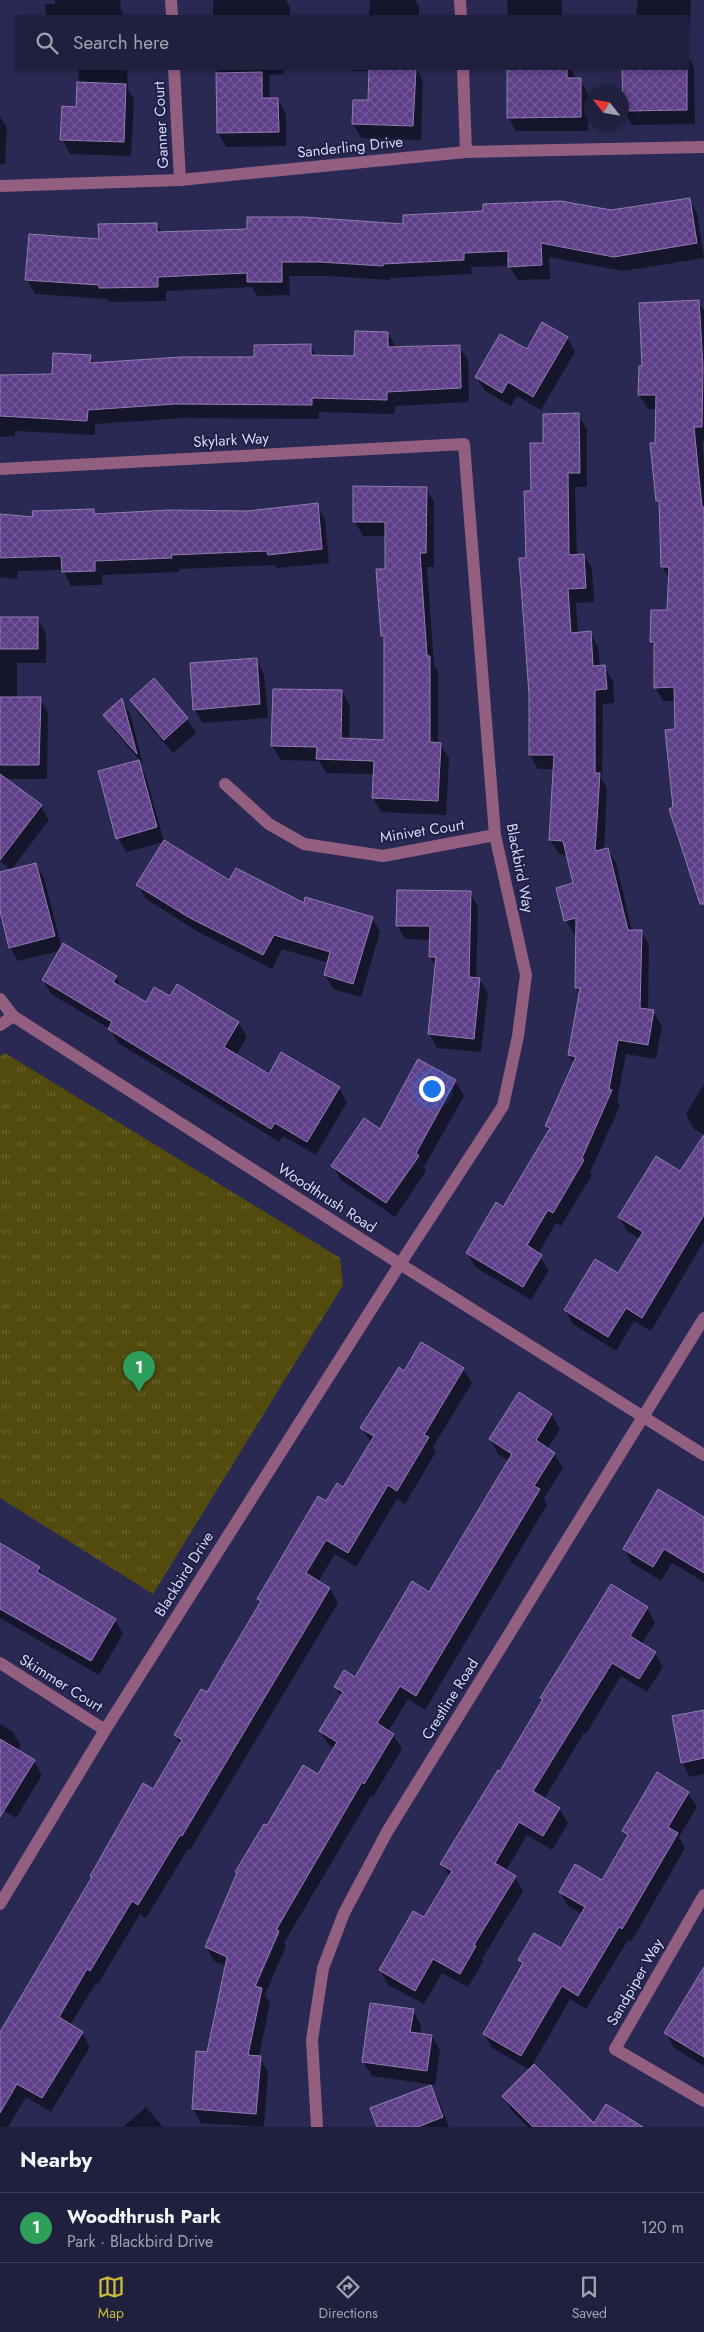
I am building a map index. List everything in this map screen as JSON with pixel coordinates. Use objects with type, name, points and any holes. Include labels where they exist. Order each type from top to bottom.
[{"type":"street","points":[[171,0],[172,15]]},
{"type":"street","points":[[460,0],[461,15]]},
{"type":"street","name":"Ganner Court","points":[[174,70],[180,180]]},
{"type":"street","points":[[463,70],[466,152]]},
{"type":"street","name":"Sanderling Drive","points":[[0,186],[180,180],[466,152],[704,148]]},
{"type":"street","name":"Skylark Way","points":[[0,469],[464,444]]},
{"type":"street","name":"Blackbird Way","points":[[400,1264],[503,1106],[518,1036],[526,975],[495,836],[464,444]]},
{"type":"street","name":"Minivet Court","points":[[226,784],[269,824],[304,844],[383,856],[495,836]]},
{"type":"street","name":"Woodthrush Road","points":[[0,1000],[13,1016],[400,1264],[704,1455]]},
{"type":"street","points":[[0,1025],[13,1016]]},
{"type":"street","name":"Blackbird Drive","points":[[0,1904],[105,1730],[400,1264]]},
{"type":"street","name":"Crestline Road","points":[[317,2127],[312,2040],[322,1968],[344,1913],[387,1832],[704,1318]]},
{"type":"street","name":"Skimmer Court","points":[[0,1663],[105,1730]]},
{"type":"street","name":"Sandpiper Way","points":[[704,1895],[615,2049],[704,2101]]},
{"type":"green space","points":[[5,1053],[340,1258],[343,1285],[153,1594],[0,1498],[0,1056]]},
{"type":"building","points":[[369,70],[416,70],[413,126],[352,124],[353,100],[368,100]]},
{"type":"building","points":[[507,70],[567,70],[567,78],[581,78],[581,117],[507,118]]},
{"type":"building","points":[[622,70],[687,70],[687,110],[629,111],[629,85],[622,85]]},
{"type":"building","points":[[262,72],[262,98],[278,98],[279,132],[217,133],[216,73]]},
{"type":"building","points":[[77,82],[126,84],[124,142],[60,140],[62,106],[76,107]]},
{"type":"building","points":[[690,198],[697,243],[614,257],[541,243],[542,265],[508,267],[508,251],[464,253],[464,260],[383,264],[383,266],[320,262],[282,262],[282,282],[247,282],[247,273],[158,277],[158,287],[99,288],[99,285],[25,280],[29,234],[99,239],[98,224],[157,223],[157,232],[247,229],[247,217],[304,217],[403,224],[403,215],[483,211],[483,204],[561,201],[611,210]]},
{"type":"building","points":[[699,300],[703,367],[702,427],[694,427],[702,507],[704,507],[704,904],[700,904],[669,809],[673,807],[665,730],[675,729],[674,687],[654,688],[654,642],[650,642],[651,610],[667,610],[669,567],[661,567],[659,501],[656,501],[650,443],[655,443],[656,395],[638,395],[639,366],[642,366],[639,303]]},
{"type":"building","points":[[542,322],[568,337],[533,397],[508,382],[502,393],[475,377],[500,334],[527,349]]},
{"type":"building","points":[[355,331],[388,332],[388,347],[460,345],[461,388],[387,392],[387,400],[312,398],[312,405],[175,404],[88,410],[87,421],[0,416],[0,375],[52,374],[53,353],[91,355],[90,363],[181,357],[254,357],[254,345],[311,344],[311,355],[354,356]]},
{"type":"building","points":[[579,413],[580,473],[568,473],[569,555],[584,554],[586,588],[568,589],[571,633],[591,631],[593,666],[605,665],[607,689],[595,690],[595,773],[600,773],[595,851],[608,848],[628,930],[642,930],[640,1008],[654,1010],[648,1045],[618,1040],[609,1089],[612,1090],[582,1158],[584,1160],[553,1213],[548,1210],[527,1245],[542,1255],[523,1287],[466,1253],[496,1202],[503,1207],[550,1128],[545,1126],[576,1057],[568,1055],[580,988],[575,988],[576,918],[564,921],[556,888],[573,883],[563,841],[549,840],[554,755],[529,755],[529,694],[519,558],[526,558],[524,491],[531,491],[530,443],[543,443],[543,414]]},
{"type":"building","points":[[353,486],[427,487],[426,553],[420,553],[427,656],[430,656],[430,742],[441,743],[438,801],[372,798],[374,761],[316,759],[317,747],[271,746],[273,689],[342,690],[341,738],[384,740],[384,636],[381,636],[376,569],[385,569],[385,522],[353,522]]},
{"type":"building","points":[[318,503],[322,549],[268,555],[267,551],[171,555],[172,558],[95,561],[95,571],[62,572],[61,556],[0,558],[0,514],[33,517],[32,511],[94,509],[94,514],[170,510],[248,511]]},
{"type":"building","points":[[0,617],[38,617],[38,649],[0,649]]},
{"type":"building","points":[[257,658],[260,704],[193,710],[190,663]]},
{"type":"building","points":[[154,678],[188,718],[164,740],[130,700]]},
{"type":"building","points":[[0,697],[41,697],[39,765],[0,765]]},
{"type":"building","points":[[122,698],[137,754],[103,715]]},
{"type":"building","points":[[139,760],[157,827],[116,839],[98,771]]},
{"type":"building","points":[[0,774],[42,805],[0,860]]},
{"type":"building","points":[[164,840],[229,880],[236,868],[304,903],[305,897],[373,917],[353,984],[324,975],[330,952],[274,935],[263,955],[190,918],[136,885]]},
{"type":"building","points":[[36,863],[55,936],[9,948],[0,911],[0,872]]},
{"type":"building","points":[[397,890],[471,891],[469,977],[480,978],[474,1039],[428,1034],[436,957],[429,957],[430,926],[396,926]]},
{"type":"building","points":[[63,943],[117,976],[113,982],[146,1002],[154,987],[170,996],[177,984],[239,1022],[224,1047],[269,1074],[281,1052],[340,1087],[307,1142],[275,1123],[271,1129],[108,1029],[112,1022],[42,980]]},
{"type":"building","points":[[418,1059],[456,1080],[416,1153],[419,1156],[386,1203],[331,1166],[364,1118],[380,1129]]},
{"type":"building","points":[[704,1135],[704,1215],[642,1318],[626,1308],[608,1337],[564,1310],[595,1259],[618,1273],[643,1232],[618,1217],[656,1156],[680,1171]]},
{"type":"building","points":[[421,1342],[464,1368],[424,1435],[429,1437],[397,1491],[388,1485],[348,1553],[326,1540],[306,1573],[330,1588],[182,1836],[180,1835],[138,1905],[132,1901],[90,1971],[87,1969],[59,2017],[83,2032],[42,2098],[17,2084],[0,2113],[0,2032],[92,1877],[90,1876],[143,1783],[153,1789],[182,1740],[174,1735],[201,1689],[207,1692],[261,1601],[257,1599],[318,1496],[326,1501],[337,1483],[343,1487],[374,1436],[360,1428],[399,1367],[404,1371]]},
{"type":"building","points":[[519,1392],[552,1414],[536,1440],[555,1453],[534,1486],[540,1489],[416,1696],[400,1686],[377,1723],[394,1734],[364,1784],[362,1782],[276,1930],[279,1931],[255,1986],[262,1988],[248,2055],[261,2056],[256,2114],[192,2109],[196,2051],[207,2052],[227,1957],[205,1947],[237,1873],[235,1872],[264,1824],[267,1825],[303,1765],[318,1774],[337,1742],[319,1731],[343,1692],[334,1687],[344,1670],[355,1677],[412,1581],[429,1592],[512,1454],[489,1439]]},
{"type":"building","points":[[658,1489],[704,1517],[704,1573],[664,1549],[653,1567],[623,1549]]},
{"type":"building","points":[[0,1543],[40,1567],[37,1572],[116,1619],[91,1661],[0,1609]]},
{"type":"building","points":[[611,1584],[648,1607],[630,1636],[656,1652],[639,1679],[612,1663],[533,1791],[560,1808],[543,1836],[519,1822],[495,1863],[516,1876],[474,1945],[476,1946],[460,1974],[433,1959],[415,1991],[379,1970],[413,1911],[424,1917],[452,1871],[440,1864],[498,1770],[500,1771],[543,1699],[540,1698]]},
{"type":"building","points":[[704,1710],[704,1758],[681,1763],[672,1716]]},
{"type":"building","points":[[0,1739],[35,1760],[0,1817]]},
{"type":"building","points":[[657,1772],[689,1792],[668,1827],[678,1833],[622,1929],[619,1927],[578,1996],[562,1986],[521,2056],[483,2034],[523,1963],[518,1960],[534,1933],[561,1948],[585,1907],[559,1892],[575,1864],[602,1880],[628,1835],[622,1831]]},
{"type":"building","points":[[704,1967],[704,2057],[664,2033]]},
{"type":"building","points":[[370,2003],[414,2009],[410,2032],[432,2035],[427,2071],[362,2062]]},
{"type":"building","points":[[534,2064],[594,2123],[606,2104],[643,2127],[533,2127],[502,2096]]},
{"type":"building","points":[[431,2085],[443,2117],[418,2127],[377,2127],[370,2108]]},
{"type":"place","name":"Woodthrush Park","points":[[139,1392]]}]
